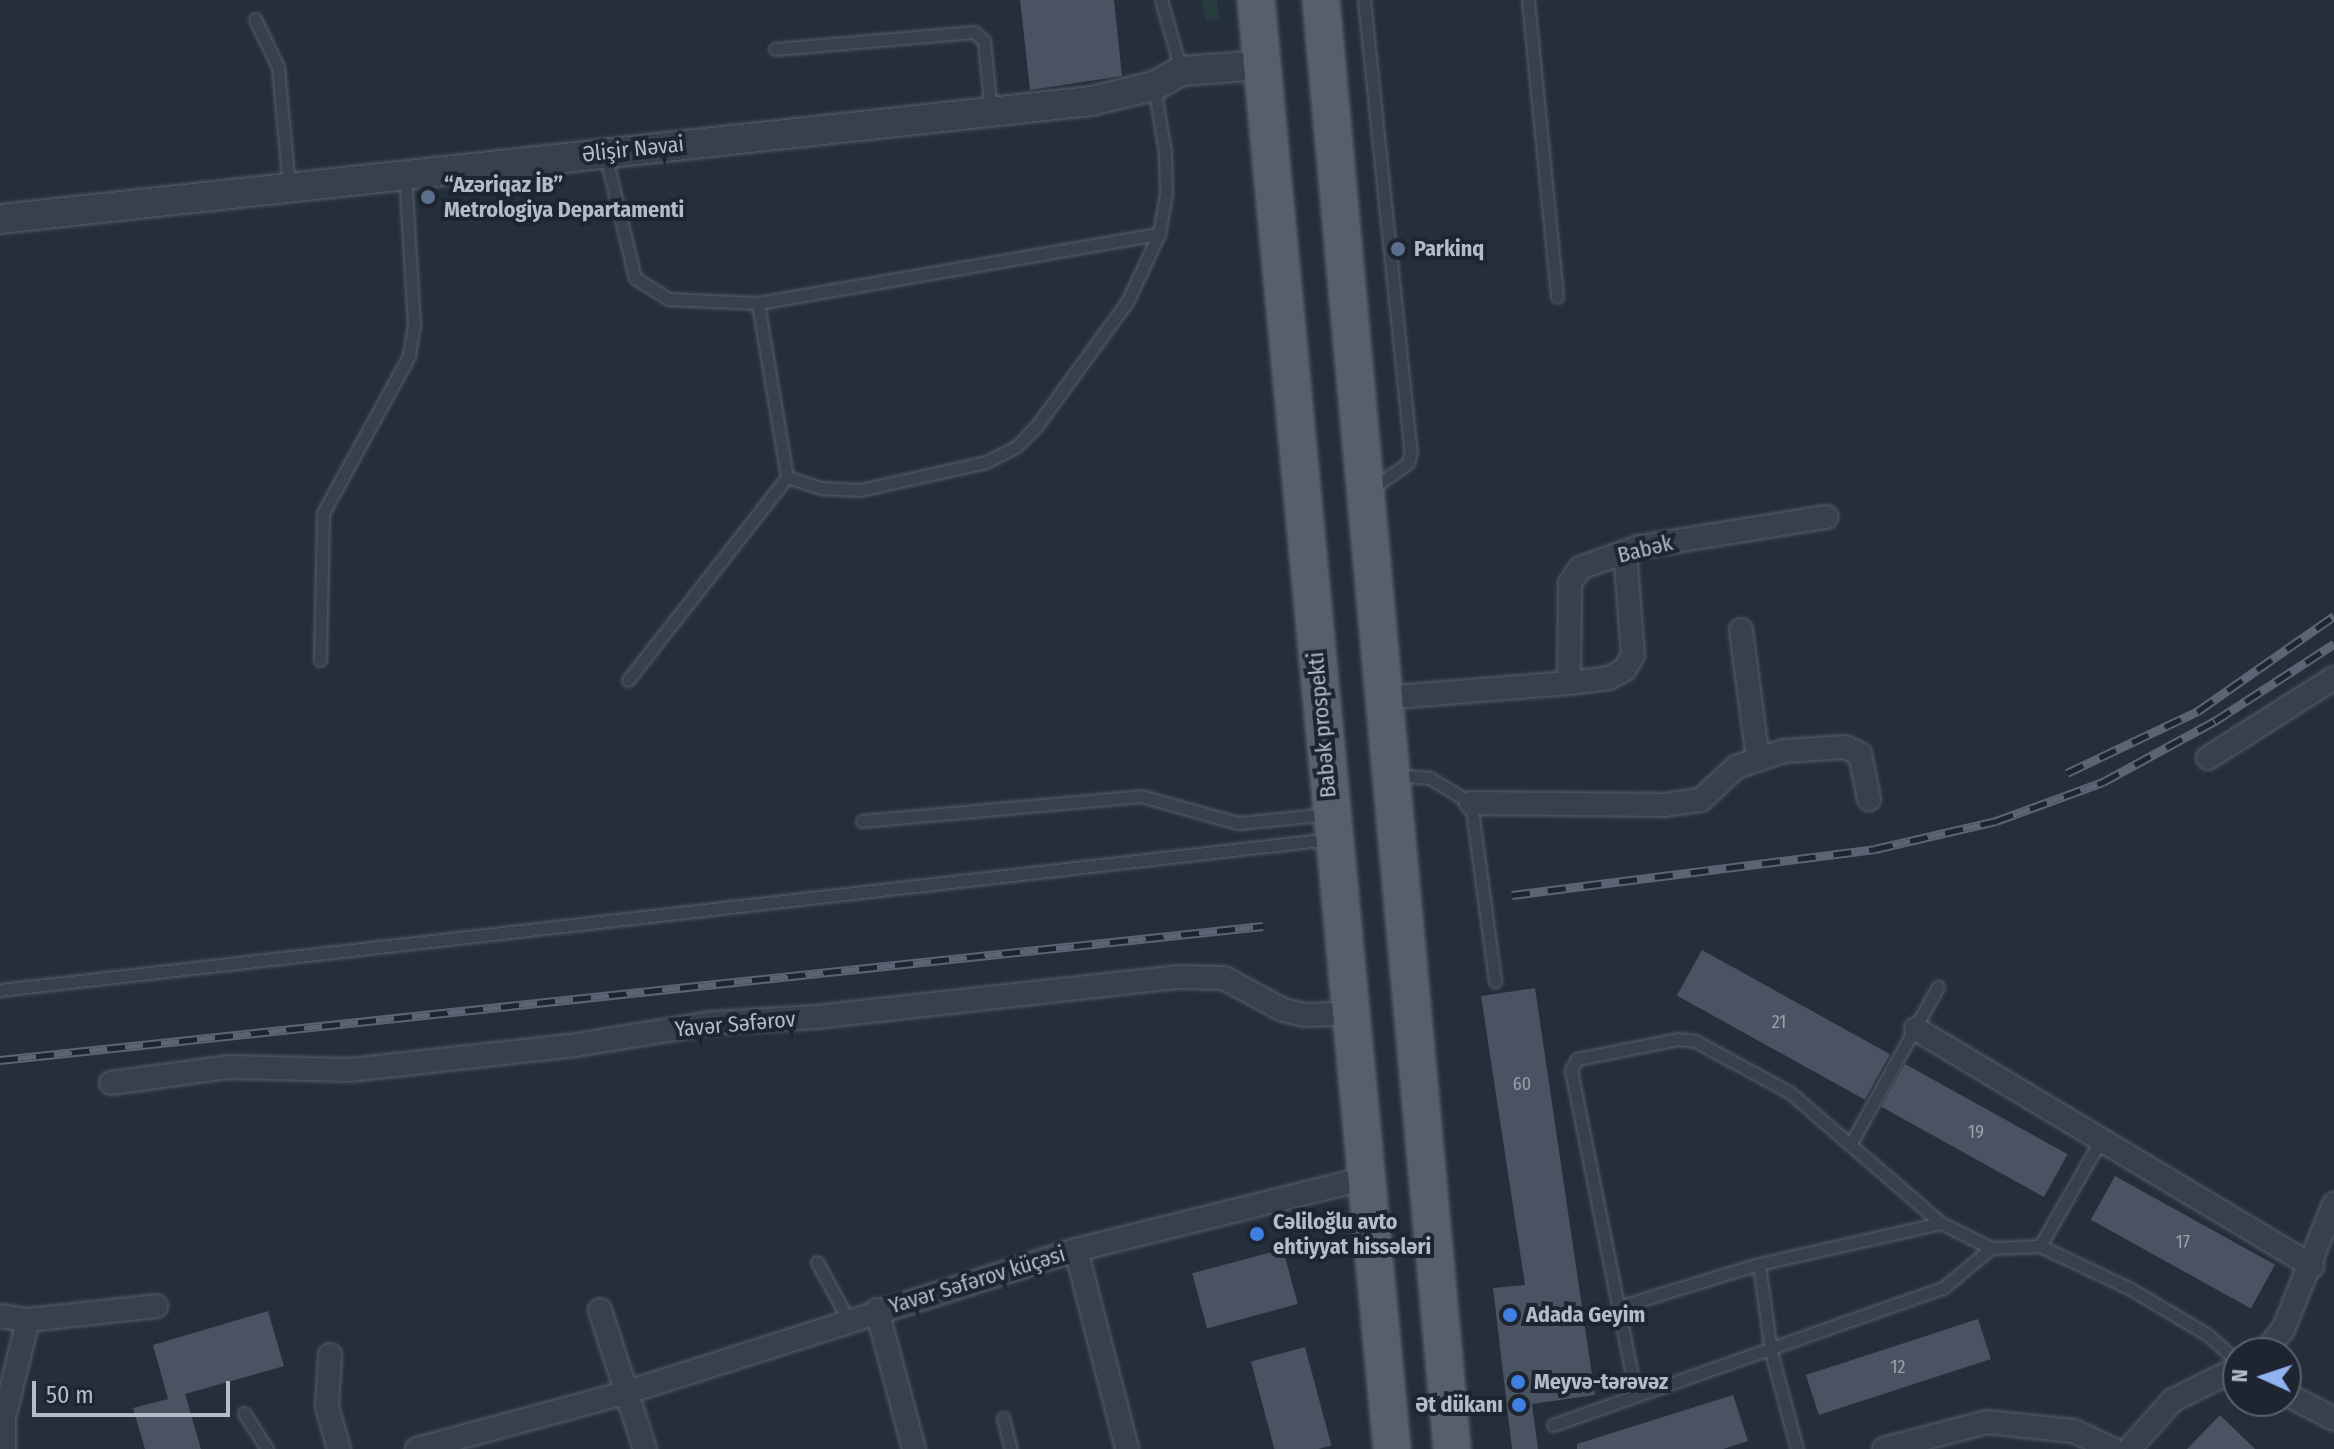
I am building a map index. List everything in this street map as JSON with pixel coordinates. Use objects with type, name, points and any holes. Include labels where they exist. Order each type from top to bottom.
[{"type":"main road","name":"Babək prospekti","points":[[1256,0],[1392,1449]]},
{"type":"main road","points":[[1321,0],[1388,774],[1452,1449]]},
{"type":"street","name":"Əlişir Nəvai","points":[[0,219],[1091,101],[1154,86],[1181,71],[1262,65]]},
{"type":"street","name":"Babək","points":[[1569,683],[1570,583],[1580,568],[1625,552],[1827,517]]},
{"type":"street","points":[[1382,698],[1569,683],[1609,678],[1625,669],[1633,655],[1625,552]]},
{"type":"street","points":[[1741,630],[1758,759]]},
{"type":"street","points":[[2208,758],[2334,678]]},
{"type":"street","points":[[1471,803],[1664,805],[1701,800],[1736,767],[1784,751],[1845,747],[1860,754],[1869,799]]},
{"type":"street","name":"Yavər Səfərov","points":[[111,1083],[230,1067],[350,1070],[576,1045],[712,1023],[816,1017],[1177,977],[1224,978],[1283,1010],[1305,1015],[1351,1013]]},
{"type":"street","points":[[1916,1029],[2099,1143],[2312,1266]]},
{"type":"street","name":"Yavər Səfərov küçəsi","points":[[914,1449],[877,1310],[1076,1250],[1368,1178]]},
{"type":"street","points":[[2277,1337],[2312,1266],[2334,1204]]},
{"type":"street","name":"Yavər Səfərov küçəsi","points":[[1076,1250],[1127,1449]]},
{"type":"street","points":[[0,1316],[28,1320],[156,1306]]},
{"type":"street","points":[[600,1310],[645,1449]]},
{"type":"street","points":[[417,1449],[469,1442],[877,1310]]},
{"type":"street","points":[[4,1449],[4,1418],[28,1320]]},
{"type":"street","points":[[330,1355],[327,1407],[339,1449]]},
{"type":"street","points":[[2129,1449],[2173,1400],[2222,1374]]},
{"type":"street","points":[[2302,1402],[2334,1419]]},
{"type":"street","points":[[1884,1449],[1987,1422],[2074,1431],[2112,1449]]},
{"type":"lane","points":[[1161,0],[1181,71]]},
{"type":"lane","points":[[1364,0],[1411,451],[1408,463],[1364,494]]},
{"type":"lane","points":[[1528,0],[1557,297]]},
{"type":"lane","points":[[255,19],[278,67],[289,187]]},
{"type":"lane","points":[[775,49],[974,32],[984,41],[991,111]]},
{"type":"lane","points":[[787,477],[821,488],[860,490],[986,462],[1016,447],[1127,302],[1159,234],[1166,194],[1165,152],[1154,86]]},
{"type":"lane","points":[[605,152],[635,278],[668,299],[709,305],[758,303],[1159,234]]},
{"type":"lane","points":[[320,660],[323,513],[409,356],[414,325],[405,174]]},
{"type":"lane","points":[[628,680],[787,477],[758,303]]},
{"type":"lane","points":[[1388,774],[1430,778],[1471,803],[1495,981]]},
{"type":"lane","points":[[862,821],[1141,796],[1238,823],[1332,826]]},
{"type":"lane","points":[[0,990],[1332,826]]},
{"type":"lane","points":[[1851,1143],[1938,987]]},
{"type":"lane","points":[[1636,1396],[1571,1070],[1577,1059],[1678,1039],[1695,1041],[1789,1092],[1941,1223],[1991,1248],[2040,1246],[2142,1296],[2208,1335],[2222,1349]]},
{"type":"lane","points":[[2040,1246],[2099,1143]]},
{"type":"lane","points":[[1618,1307],[1759,1264],[1941,1223]]},
{"type":"lane","points":[[1553,1425],[1771,1352],[1943,1288],[1991,1248]]},
{"type":"lane","points":[[817,1262],[848,1319]]},
{"type":"lane","points":[[1759,1264],[1771,1352],[1797,1449]]},
{"type":"lane","points":[[244,1413],[267,1449]]},
{"type":"lane","points":[[1003,1418],[1011,1449]]},
{"type":"shaded area","points":[[1201,0],[1217,0],[1219,19],[1207,22]]},
{"type":"building","points":[[1020,0],[1114,0],[1122,76],[1030,90]]},
{"type":"building","points":[[1702,950],[1890,1054],[1865,1100],[1677,995]]},
{"type":"building","points":[[1535,988],[1595,1395],[1532,1404],[1538,1449],[1512,1449],[1493,1288],[1525,1285],[1481,996]]},
{"type":"building","points":[[1905,1064],[2068,1154],[2044,1197],[1881,1107]]},
{"type":"building","points":[[2115,1176],[2275,1265],[2251,1308],[2091,1220]]},
{"type":"building","points":[[1283,1249],[1298,1304],[1207,1328],[1192,1273]]},
{"type":"building","points":[[268,1311],[284,1366],[185,1394],[201,1449],[145,1449],[133,1408],[168,1399],[153,1345]]},
{"type":"building","points":[[1978,1319],[1991,1359],[1819,1415],[1806,1375]]},
{"type":"building","points":[[1305,1347],[1331,1446],[1318,1449],[1274,1449],[1251,1361]]},
{"type":"building","points":[[1733,1395],[1748,1441],[1723,1449],[1577,1449],[1577,1444]]},
{"type":"building","points":[[2220,1415],[2255,1449],[2187,1449]]},
{"type":"railway","points":[[2067,773],[2198,711],[2334,616]]},
{"type":"railway","points":[[1512,895],[1875,849],[1996,821],[2103,782],[2215,721],[2334,644]]},
{"type":"railway","points":[[0,1060],[1263,926]]},
{"type":"place","name":"“Azəriqaz İB” Metrologiya Departamenti","points":[[428,197]]},
{"type":"place","name":"Parkinq","points":[[1398,249]]},
{"type":"place","name":"Cəliloğlu avto ehtiyyat hissələri","points":[[1257,1234]]},
{"type":"place","name":"Adada Geyim","points":[[1510,1315]]},
{"type":"place","name":"Meyvə-tərəvəz","points":[[1518,1382]]},
{"type":"place","name":"Ət dükanı","points":[[1519,1405]]}]
